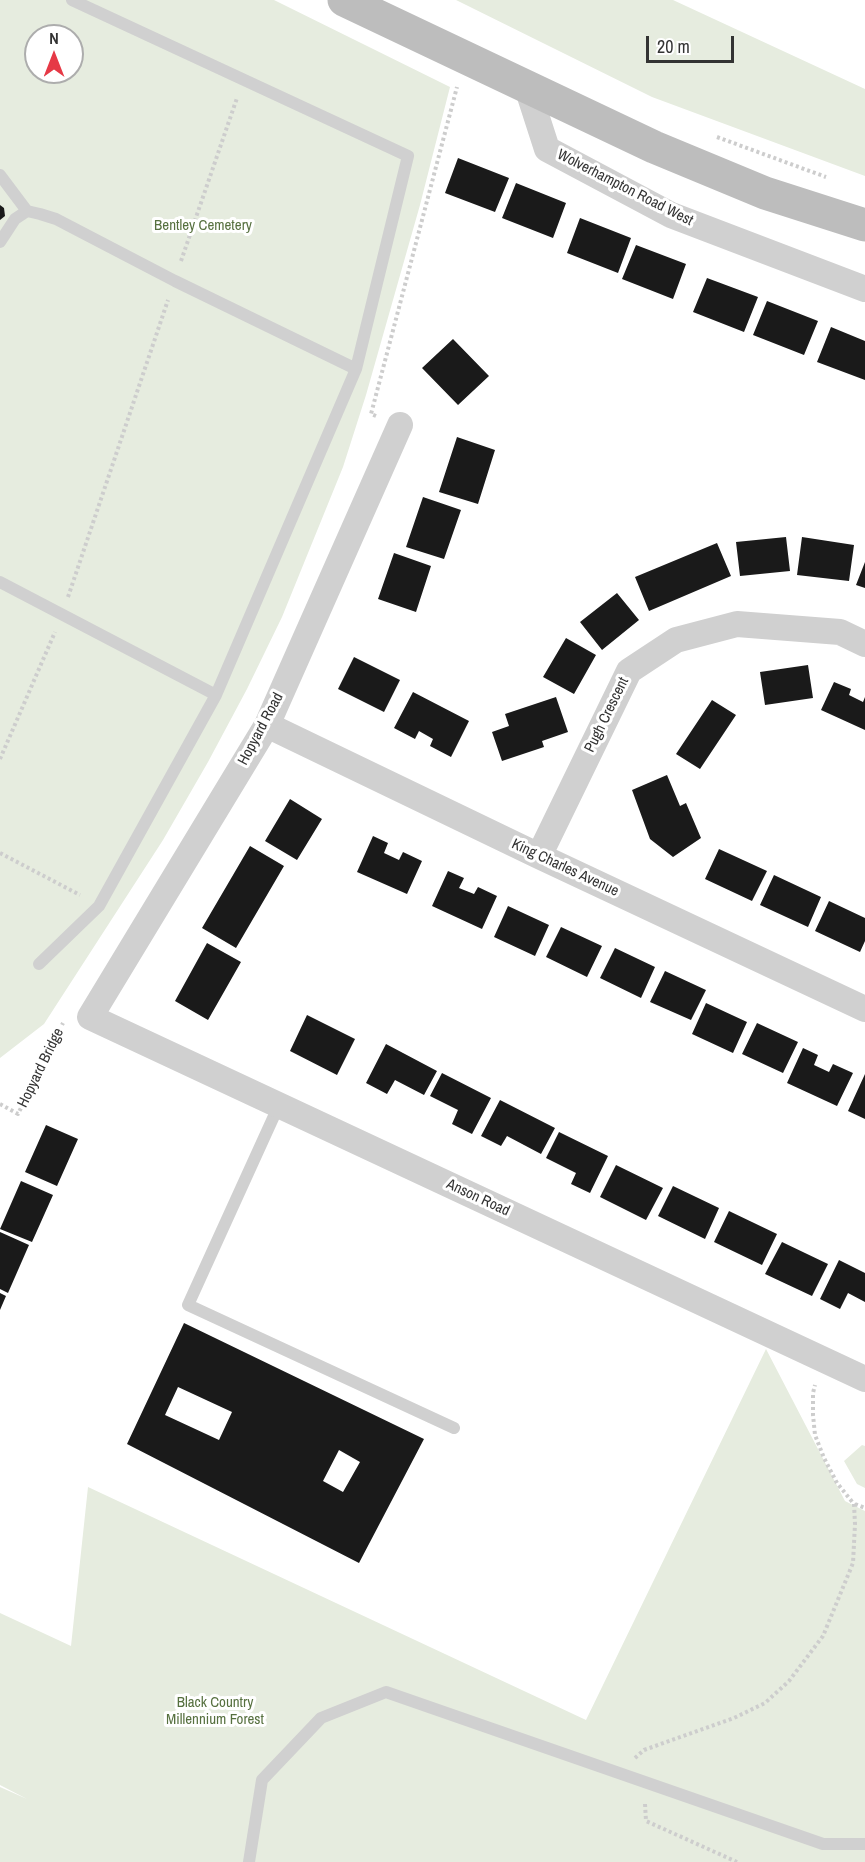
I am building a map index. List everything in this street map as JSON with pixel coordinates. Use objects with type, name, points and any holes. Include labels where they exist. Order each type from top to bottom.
[{"type":"main road","points":[[344,0],[654,147],[755,189],[865,225]]},
{"type":"street","name":"Wolverhampton Road West","points":[[527,87],[547,149],[671,215],[865,289]]},
{"type":"street","name":"Hopyard Road","points":[[90,1017],[267,725],[400,425]]},
{"type":"street","name":"Pugh Crescent","points":[[539,856],[629,671],[676,640],[737,624],[840,632],[865,644]]},
{"type":"street","name":"King Charles Avenue","points":[[267,725],[865,1009]]},
{"type":"street","name":"Anson Road","points":[[90,1017],[865,1379]]},
{"type":"lane","points":[[39,964],[99,906],[216,695],[356,369],[408,156],[72,0]]},
{"type":"lane","points":[[0,175],[27,211],[56,219],[175,281],[356,369]]},
{"type":"lane","points":[[0,242],[15,219],[27,211]]},
{"type":"lane","points":[[0,582],[216,695]]},
{"type":"lane","points":[[279,1106],[188,1305],[454,1428]]},
{"type":"lane","points":[[249,1862],[262,1780],[321,1718],[386,1692],[823,1844],[865,1844]]},
{"type":"path","points":[[400,425],[371,414],[464,57]]},
{"type":"path","points":[[0,759],[62,615],[243,80]]},
{"type":"path","points":[[0,853],[99,906]]},
{"type":"path","name":"Hopyard Bridge","points":[[0,1104],[18,1114],[64,1022]]},
{"type":"path","points":[[822,1358],[813,1393],[815,1435],[837,1484],[854,1504],[865,1508]]},
{"type":"path","points":[[619,1773],[644,1750],[734,1718],[765,1703],[789,1681],[823,1636],[853,1563],[854,1504]]},
{"type":"path","points":[[644,1782],[646,1821],[737,1862]]},
{"type":"green space","name":"Bentley Cemetery","points":[[0,0],[274,0],[450,87],[420,205],[366,395],[343,467],[282,617],[247,689],[163,840],[44,1024],[0,1058]]},
{"type":"green space","points":[[456,0],[673,0],[865,89],[865,176],[652,97]]},
{"type":"green space","name":"Black Country Millennium Forest","points":[[766,1349],[845,1501],[865,1511],[865,1862],[0,1862],[0,1787],[27,1799],[0,1785],[0,1613],[71,1646],[88,1487],[586,1720]]},
{"type":"green space","points":[[862,1445],[865,1446],[865,1488],[857,1484],[844,1461]]},
{"type":"building","points":[[458,158],[509,178],[495,212],[445,193]]},
{"type":"building","points":[[516,183],[566,203],[553,238],[502,218]]},
{"type":"building","points":[[0,205],[4,208],[5,216],[0,220]]},
{"type":"building","points":[[580,218],[631,238],[618,273],[567,253]]},
{"type":"building","points":[[636,245],[686,264],[673,299],[622,279]]},
{"type":"building","points":[[707,278],[758,297],[744,332],[693,312]]},
{"type":"building","points":[[767,301],[818,321],[804,355],[753,335]]},
{"type":"building","points":[[831,327],[865,341],[865,380],[817,362]]},
{"type":"building","points":[[453,339],[489,376],[458,405],[422,368]]},
{"type":"building","points":[[457,437],[495,450],[478,504],[439,492]]},
{"type":"building","points":[[423,497],[461,510],[444,559],[406,547]]},
{"type":"building","points":[[786,537],[790,571],[740,576],[736,542]]},
{"type":"building","points":[[802,537],[854,545],[849,581],[797,575]]},
{"type":"building","points":[[717,543],[731,576],[649,611],[635,577]]},
{"type":"building","points":[[394,553],[431,566],[416,612],[378,599]]},
{"type":"building","points":[[865,562],[865,588],[856,585]]},
{"type":"building","points":[[617,593],[639,620],[602,650],[580,622]]},
{"type":"building","points":[[566,638],[596,655],[574,694],[543,677]]},
{"type":"building","points":[[354,657],[400,680],[384,712],[338,689]]},
{"type":"building","points":[[808,665],[813,698],[765,705],[760,672]]},
{"type":"building","points":[[834,682],[851,689],[849,695],[863,702],[865,697],[865,730],[821,710]]},
{"type":"building","points":[[413,692],[469,721],[451,757],[430,746],[433,739],[419,731],[415,739],[394,728]]},
{"type":"building","points":[[556,697],[568,732],[542,741],[544,747],[502,761],[492,732],[509,726],[505,714]]},
{"type":"building","points":[[712,700],[736,715],[700,769],[676,754]]},
{"type":"building","points":[[667,775],[680,806],[686,803],[701,838],[673,857],[650,839],[632,790]]},
{"type":"building","points":[[290,799],[322,819],[297,860],[265,841]]},
{"type":"building","points":[[373,836],[388,843],[384,853],[399,860],[403,852],[422,861],[407,894],[357,872]]},
{"type":"building","points":[[250,846],[284,866],[236,948],[202,928]]},
{"type":"building","points":[[719,849],[767,871],[752,901],[705,879]]},
{"type":"building","points":[[448,871],[464,878],[459,888],[474,894],[478,887],[497,896],[482,929],[432,906]]},
{"type":"building","points":[[774,875],[821,897],[808,927],[760,905]]},
{"type":"building","points":[[829,901],[865,918],[865,941],[860,952],[815,931]]},
{"type":"building","points":[[508,906],[549,925],[535,956],[494,937]]},
{"type":"building","points":[[561,927],[602,946],[587,977],[546,957]]},
{"type":"building","points":[[207,943],[241,962],[208,1020],[175,1001]]},
{"type":"building","points":[[615,948],[655,967],[641,998],[600,978]]},
{"type":"building","points":[[665,971],[706,990],[691,1020],[650,1002]]},
{"type":"building","points":[[706,1003],[747,1022],[733,1053],[692,1034]]},
{"type":"building","points":[[307,1015],[355,1039],[337,1075],[290,1051]]},
{"type":"building","points":[[757,1023],[798,1042],[783,1073],[742,1054]]},
{"type":"building","points":[[386,1044],[437,1071],[424,1095],[395,1080],[387,1094],[366,1083]]},
{"type":"building","points":[[803,1048],[818,1055],[814,1065],[829,1072],[833,1064],[853,1073],[837,1106],[787,1083]]},
{"type":"building","points":[[442,1073],[491,1098],[472,1134],[452,1124],[458,1110],[430,1096]]},
{"type":"building","points":[[865,1074],[865,1119],[848,1111]]},
{"type":"building","points":[[500,1100],[555,1128],[541,1154],[507,1136],[501,1146],[481,1136]]},
{"type":"building","points":[[46,1125],[78,1139],[57,1186],[25,1172]]},
{"type":"building","points":[[559,1132],[608,1156],[590,1193],[571,1184],[576,1173],[546,1158]]},
{"type":"building","points":[[616,1165],[663,1188],[646,1220],[600,1197]]},
{"type":"building","points":[[21,1181],[53,1195],[32,1242],[0,1229]]},
{"type":"building","points":[[673,1186],[719,1208],[705,1239],[658,1216]]},
{"type":"building","points":[[729,1211],[777,1234],[762,1265],[714,1242]]},
{"type":"building","points":[[0,1232],[29,1245],[8,1293],[0,1289]]},
{"type":"building","points":[[782,1242],[828,1264],[812,1296],[765,1274]]},
{"type":"building","points":[[839,1260],[865,1273],[865,1302],[848,1293],[840,1309],[820,1299]]},
{"type":"building","points":[[0,1293],[6,1296],[0,1310]]},
{"type":"building","points":[[184,1323],[424,1439],[359,1563],[127,1444]],"holes":[[[178,1387],[232,1412],[219,1440],[165,1415]],[[339,1450],[360,1462],[343,1492],[323,1481]]]}]
